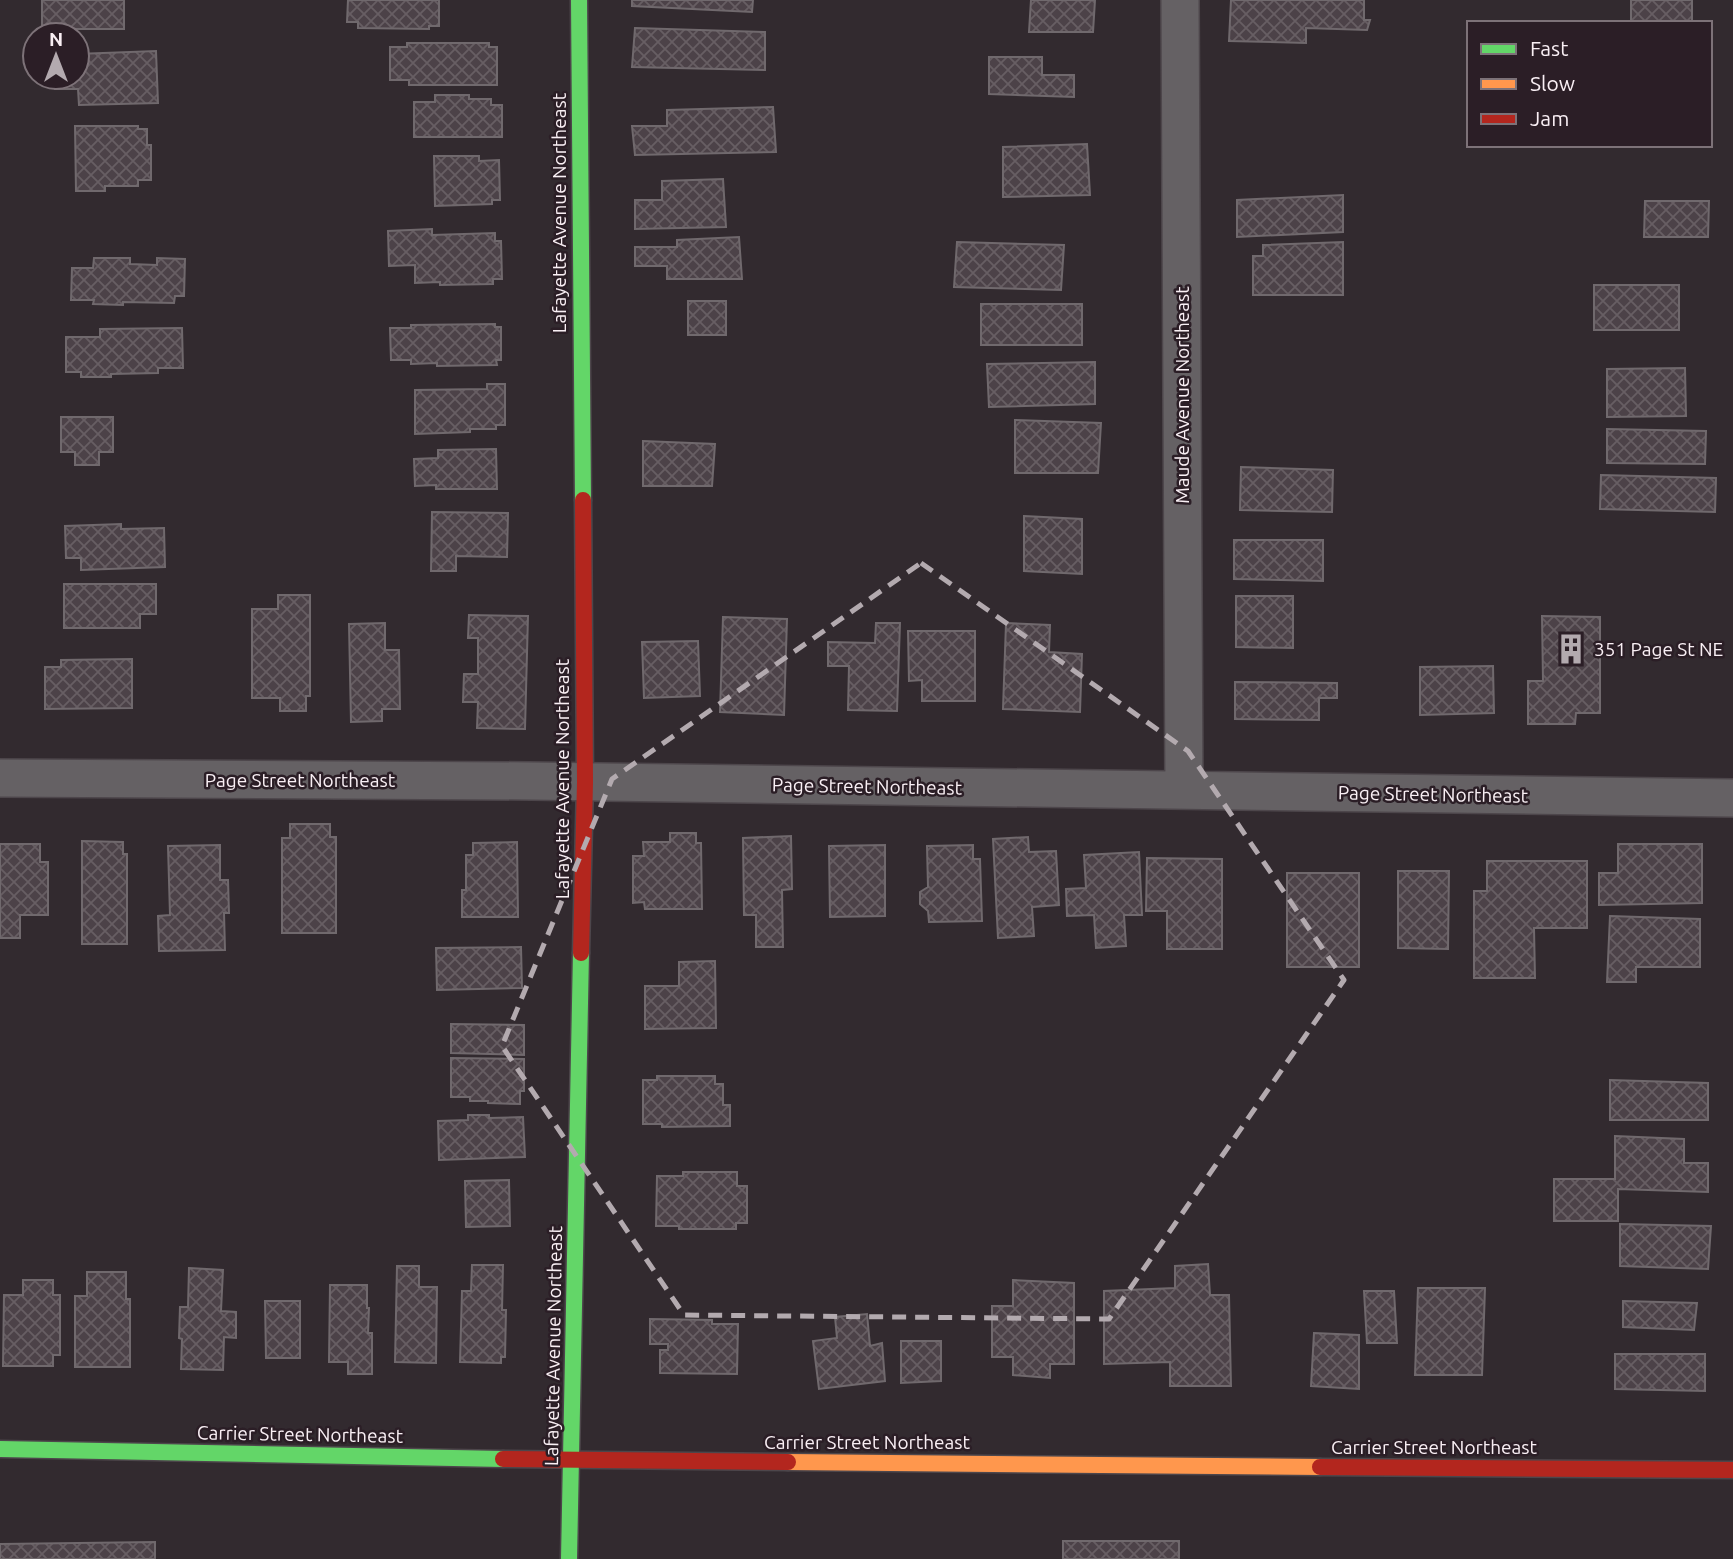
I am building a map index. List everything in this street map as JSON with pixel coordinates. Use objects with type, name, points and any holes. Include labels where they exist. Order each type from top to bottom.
[{"type":"street","name":"Lafayette Avenue Northeast","points":[[569,1559],[585,782],[579,0]]},
{"type":"street","name":"Maude Avenue Northeast","points":[[1180,0],[1184,790]]},
{"type":"street","name":"Page Street Northeast","points":[[0,778],[585,782],[1733,798]]},
{"type":"street","name":"Carrier Street Northeast","points":[[0,1449],[571,1460],[1733,1470]]},
{"type":"highlighted area","points":[[921,563],[1188,751],[1344,980],[1109,1319],[684,1315],[502,1046],[612,779]]},
{"type":"building","points":[[42,0],[124,0],[124,29],[91,29],[91,21],[42,21]]},
{"type":"building","points":[[348,0],[439,0],[439,26],[429,26],[429,29],[358,28],[358,22],[347,22]]},
{"type":"building","points":[[632,0],[753,0],[752,12],[632,6]]},
{"type":"building","points":[[1031,0],[1095,0],[1093,32],[1029,32]]},
{"type":"building","points":[[1231,0],[1364,0],[1364,20],[1370,20],[1367,30],[1306,28],[1306,43],[1229,41]]},
{"type":"building","points":[[1631,0],[1692,0],[1692,21],[1631,21]]},
{"type":"building","points":[[635,28],[765,32],[765,70],[632,67]]},
{"type":"building","points":[[407,43],[489,43],[489,47],[497,47],[497,85],[409,85],[409,80],[390,80],[390,47],[407,47]]},
{"type":"building","points":[[156,51],[158,103],[79,105],[78,91],[91,91],[91,53]]},
{"type":"building","points":[[989,57],[1042,57],[1042,75],[1074,75],[1074,97],[989,94]]},
{"type":"building","points":[[435,95],[469,95],[469,99],[491,99],[491,105],[502,105],[502,137],[414,137],[414,102],[435,102]]},
{"type":"building","points":[[773,107],[776,152],[635,155],[632,126],[667,126],[667,110]]},
{"type":"building","points":[[75,126],[138,126],[138,129],[147,129],[147,145],[151,145],[151,180],[138,180],[138,186],[105,186],[105,191],[76,191]]},
{"type":"building","points":[[1087,144],[1090,195],[1003,197],[1003,147]]},
{"type":"building","points":[[434,156],[479,156],[479,161],[499,160],[500,200],[492,200],[492,204],[435,206]]},
{"type":"building","points":[[723,179],[726,227],[635,229],[635,200],[662,200],[662,181]]},
{"type":"building","points":[[1343,195],[1343,232],[1237,237],[1237,200]]},
{"type":"building","points":[[1645,201],[1709,201],[1708,237],[1644,237]]},
{"type":"building","points":[[432,229],[432,235],[495,233],[495,241],[501,241],[502,279],[493,279],[493,284],[415,283],[415,265],[389,266],[388,231]]},
{"type":"building","points":[[739,237],[742,279],[667,279],[667,266],[635,266],[635,247],[677,247],[677,240]]},
{"type":"building","points":[[957,242],[1064,245],[1061,290],[954,287]]},
{"type":"building","points":[[1343,242],[1343,295],[1253,295],[1253,256],[1263,256],[1263,245]]},
{"type":"building","points":[[94,258],[130,258],[130,264],[157,265],[157,258],[185,259],[184,296],[175,296],[174,303],[123,302],[123,305],[93,304],[94,300],[71,300],[72,268],[93,268]]},
{"type":"building","points":[[1594,285],[1679,285],[1679,330],[1594,330]]},
{"type":"building","points":[[688,301],[726,301],[726,335],[688,335]]},
{"type":"building","points":[[981,304],[1082,304],[1082,345],[981,345]]},
{"type":"building","points":[[495,324],[495,327],[501,327],[501,360],[496,360],[497,365],[437,366],[437,363],[411,364],[411,360],[391,360],[390,328],[411,328],[411,325]]},
{"type":"building","points":[[182,328],[183,368],[158,368],[158,373],[111,374],[111,377],[81,377],[81,372],[66,372],[66,337],[100,337],[100,329]]},
{"type":"building","points":[[1095,362],[1095,404],[989,407],[987,364]]},
{"type":"building","points":[[1685,368],[1686,416],[1607,417],[1607,369]]},
{"type":"building","points":[[487,384],[505,384],[505,425],[496,425],[496,429],[470,429],[470,432],[415,434],[415,390],[487,389]]},
{"type":"building","points":[[61,417],[113,417],[113,452],[99,452],[99,465],[75,465],[75,452],[61,452]]},
{"type":"building","points":[[1015,420],[1101,423],[1098,473],[1015,473]]},
{"type":"building","points":[[1607,429],[1706,431],[1705,464],[1607,463]]},
{"type":"building","points":[[643,441],[715,444],[712,486],[643,486]]},
{"type":"building","points":[[496,449],[497,489],[436,489],[436,485],[415,486],[414,459],[438,458],[438,450]]},
{"type":"building","points":[[1241,467],[1333,470],[1332,512],[1240,510]]},
{"type":"building","points":[[1601,475],[1716,478],[1715,512],[1600,509]]},
{"type":"building","points":[[432,512],[508,513],[507,557],[456,556],[456,571],[431,571]]},
{"type":"building","points":[[1024,516],[1082,519],[1082,574],[1024,571]]},
{"type":"building","points":[[121,524],[121,529],[164,528],[165,567],[81,570],[81,558],[66,558],[65,526]]},
{"type":"building","points":[[1234,540],[1323,540],[1323,581],[1234,579]]},
{"type":"building","points":[[64,584],[156,584],[156,614],[140,614],[140,628],[64,628]]},
{"type":"building","points":[[278,595],[310,595],[310,696],[306,696],[306,711],[280,711],[280,698],[252,698],[252,609],[278,609]]},
{"type":"building","points":[[1236,596],[1293,596],[1293,648],[1236,647]]},
{"type":"building","points":[[469,615],[528,616],[525,729],[477,728],[478,702],[463,702],[464,674],[478,674],[478,638],[468,638]]},
{"type":"building","name":"351 Page St NE","points":[[1542,616],[1600,617],[1600,713],[1576,713],[1575,724],[1528,724],[1528,681],[1543,681]]},
{"type":"building","points":[[723,617],[787,619],[784,715],[720,712]]},
{"type":"building","points":[[385,623],[385,650],[399,650],[400,709],[382,709],[382,721],[351,722],[349,624]]},
{"type":"building","points":[[876,623],[900,623],[897,711],[848,710],[849,666],[828,666],[828,642],[875,643]]},
{"type":"building","points":[[1006,623],[1050,625],[1049,652],[1082,654],[1080,712],[1003,709]]},
{"type":"building","points":[[908,631],[975,631],[975,701],[922,701],[922,680],[909,681]]},
{"type":"building","points":[[698,641],[700,696],[644,698],[642,642]]},
{"type":"building","points":[[132,659],[132,708],[45,709],[45,667],[61,667],[61,660]]},
{"type":"building","points":[[1493,666],[1494,713],[1420,715],[1420,667]]},
{"type":"building","points":[[1235,682],[1337,683],[1337,698],[1319,698],[1319,720],[1235,719]]},
{"type":"building","points":[[290,824],[330,824],[330,837],[336,837],[336,933],[282,933],[282,838],[290,838]]},
{"type":"building","points":[[670,833],[696,833],[696,843],[701,843],[702,909],[645,909],[644,902],[633,903],[633,856],[644,856],[643,842],[670,842]]},
{"type":"building","points":[[791,836],[792,889],[782,890],[783,947],[756,947],[756,915],[744,915],[743,838]]},
{"type":"building","points":[[1028,837],[1029,852],[1056,851],[1059,905],[1032,907],[1034,936],[998,938],[993,839]]},
{"type":"building","points":[[82,841],[123,842],[123,854],[127,854],[127,944],[82,944]]},
{"type":"building","points":[[517,842],[518,917],[462,917],[462,890],[466,890],[466,855],[473,855],[473,843]]},
{"type":"building","points":[[0,844],[40,844],[40,862],[48,862],[48,915],[20,915],[20,938],[0,938]]},
{"type":"building","points":[[1618,844],[1702,844],[1702,903],[1599,905],[1599,873],[1618,873]]},
{"type":"building","points":[[220,845],[220,880],[228,880],[229,913],[224,913],[225,950],[159,951],[158,916],[170,915],[168,846]]},
{"type":"building","points":[[885,845],[885,916],[830,917],[829,846]]},
{"type":"building","points":[[973,845],[973,859],[980,859],[982,921],[929,922],[928,911],[920,904],[920,892],[928,887],[927,846]]},
{"type":"building","points":[[1139,852],[1142,915],[1124,915],[1126,946],[1096,948],[1094,915],[1067,916],[1066,889],[1086,888],[1084,855]]},
{"type":"building","points":[[1147,858],[1222,859],[1222,949],[1167,949],[1167,911],[1146,911]]},
{"type":"building","points":[[1487,861],[1587,861],[1587,928],[1534,928],[1535,978],[1474,978],[1474,891],[1487,891]]},
{"type":"building","points":[[1398,871],[1449,871],[1448,949],[1398,948]]},
{"type":"building","points":[[1287,873],[1359,873],[1359,967],[1287,967]]},
{"type":"building","points":[[1610,916],[1700,919],[1700,967],[1636,967],[1636,982],[1607,982]]},
{"type":"building","points":[[521,947],[522,988],[437,990],[436,948]]},
{"type":"building","points":[[715,961],[716,1028],[645,1029],[645,986],[679,986],[679,962]]},
{"type":"building","points":[[451,1024],[524,1025],[524,1055],[451,1053]]},
{"type":"building","points":[[451,1058],[524,1059],[524,1091],[520,1091],[520,1104],[488,1103],[470,1101],[470,1097],[451,1097]]},
{"type":"building","points":[[657,1076],[715,1076],[715,1084],[723,1084],[723,1105],[730,1105],[730,1126],[662,1127],[662,1124],[643,1124],[643,1080],[657,1080]]},
{"type":"building","points":[[1610,1080],[1708,1083],[1708,1120],[1610,1120]]},
{"type":"building","points":[[468,1115],[489,1115],[489,1118],[523,1117],[525,1157],[439,1160],[438,1121],[468,1120]]},
{"type":"building","points":[[1615,1136],[1684,1139],[1684,1163],[1708,1163],[1708,1192],[1618,1189],[1618,1221],[1554,1221],[1554,1179],[1615,1179]]},
{"type":"building","points":[[683,1172],[737,1172],[737,1186],[747,1186],[747,1223],[736,1223],[736,1229],[679,1229],[679,1226],[656,1226],[657,1176],[683,1176]]},
{"type":"building","points":[[509,1180],[510,1226],[466,1227],[465,1181]]},
{"type":"building","points":[[1620,1224],[1711,1226],[1708,1269],[1620,1266]]},
{"type":"building","points":[[1208,1264],[1210,1295],[1229,1295],[1231,1386],[1170,1386],[1170,1362],[1104,1364],[1104,1291],[1175,1288],[1175,1266]]},
{"type":"building","points":[[472,1265],[503,1265],[502,1310],[506,1310],[505,1357],[501,1357],[501,1363],[460,1362],[462,1291],[471,1291]]},
{"type":"building","points":[[397,1266],[419,1266],[419,1287],[437,1287],[436,1363],[395,1362]]},
{"type":"building","points":[[189,1268],[223,1270],[221,1311],[236,1312],[236,1338],[224,1337],[223,1370],[181,1369],[180,1307],[188,1307]]},
{"type":"building","points":[[87,1272],[126,1272],[126,1299],[130,1299],[130,1367],[75,1367],[75,1296],[87,1296]]},
{"type":"building","points":[[23,1280],[53,1280],[53,1295],[60,1295],[60,1355],[53,1355],[53,1366],[3,1366],[4,1295],[23,1295]]},
{"type":"building","points":[[1013,1280],[1074,1283],[1074,1364],[1050,1364],[1050,1378],[1013,1375],[1013,1357],[992,1357],[992,1306],[1013,1306]]},
{"type":"building","points":[[330,1285],[367,1285],[368,1333],[372,1333],[372,1374],[348,1374],[348,1362],[329,1362]]},
{"type":"building","points":[[1418,1288],[1485,1288],[1482,1375],[1415,1375]]},
{"type":"building","points":[[1364,1291],[1394,1291],[1397,1343],[1367,1343]]},
{"type":"building","points":[[265,1301],[300,1301],[300,1358],[266,1358]]},
{"type":"building","points":[[1623,1301],[1697,1303],[1694,1330],[1623,1327]]},
{"type":"building","points":[[867,1314],[870,1346],[882,1343],[885,1381],[819,1389],[813,1341],[837,1338],[835,1317]]},
{"type":"building","points":[[650,1319],[712,1320],[712,1324],[738,1324],[737,1374],[660,1373],[660,1350],[668,1350],[668,1344],[650,1344]]},
{"type":"building","points":[[1314,1333],[1359,1335],[1359,1389],[1311,1386]]},
{"type":"building","points":[[901,1341],[941,1341],[941,1381],[901,1383]]},
{"type":"building","points":[[1615,1354],[1705,1354],[1705,1391],[1615,1389]]},
{"type":"building","points":[[1063,1541],[1179,1541],[1179,1559],[1063,1559]]},
{"type":"building","points":[[155,1542],[155,1559],[0,1559],[0,1544]]},
{"type":"traffic: fast","points":[[579,0],[583,500]]},
{"type":"traffic: fast","points":[[569,1559],[581,953]]},
{"type":"traffic: fast","points":[[0,1449],[503,1459]]},
{"type":"traffic: slow","points":[[788,1462],[1320,1467]]},
{"type":"traffic: jam","points":[[581,953],[585,782],[583,500]]},
{"type":"traffic: jam","points":[[503,1459],[788,1462]]},
{"type":"traffic: jam","points":[[1320,1467],[1733,1470]]},
{"type":"place","name":"351 Page St NE","points":[[1571,649]]}]
